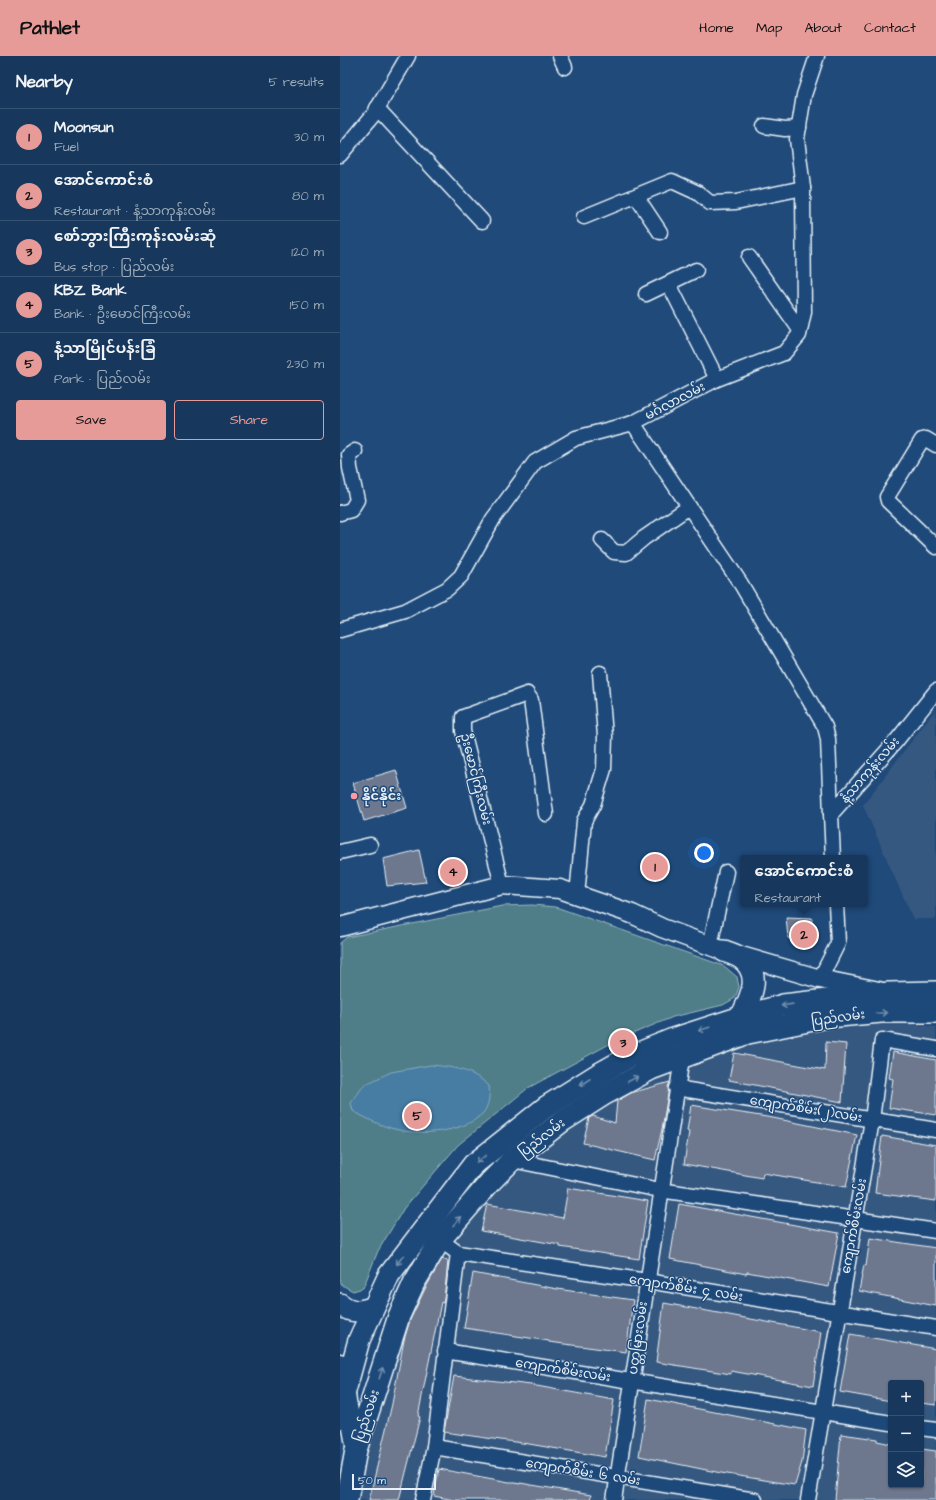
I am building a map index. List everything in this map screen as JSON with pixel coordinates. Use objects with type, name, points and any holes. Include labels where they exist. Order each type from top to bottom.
[{"type":"highway","points":[[717,948],[742,959],[751,971],[754,988],[744,1025]]},
{"type":"highway","name":"ပြည်လမ်း","points":[[347,1500],[350,1460],[399,1316],[414,1283],[440,1240],[490,1182],[512,1160],[560,1122],[605,1094],[651,1069],[682,1058],[783,1005],[825,994],[936,992]]},
{"type":"highway","name":"ပြည်လမ်း","points":[[825,994],[881,1012],[936,1012]]},
{"type":"highway","name":"ပြည်လမ်း","points":[[340,1418],[345,1391],[359,1340],[372,1308],[393,1268],[473,1165],[546,1107],[603,1071],[629,1057],[673,1039],[744,1025]]},
{"type":"highway","points":[[340,1304],[352,1311],[360,1312],[372,1308]]},
{"type":"main road","points":[[340,927],[502,885],[560,889],[632,914],[662,928],[717,948],[825,994]]},
{"type":"main road","name":"ပြည်လမ်း","points":[[889,993],[936,1012]]},
{"type":"main road","points":[[340,1363],[345,1391],[350,1460]]},
{"type":"street","points":[[340,155],[377,108],[408,56]]},
{"type":"street","name":"မင်္ဂလာလမ်း","points":[[340,630],[405,611],[447,589],[461,576],[493,519],[535,462],[576,438],[633,423],[716,379],[784,353],[799,335],[804,312],[803,188],[798,139],[804,95],[817,56]]},
{"type":"street","points":[[377,108],[482,221]]},
{"type":"street","points":[[764,126],[785,129],[799,128]]},
{"type":"street","points":[[584,217],[672,181],[698,193],[710,203],[736,202],[803,188]]},
{"type":"street","points":[[636,196],[660,232]]},
{"type":"street","points":[[749,257],[800,330]]},
{"type":"street","points":[[646,294],[696,270]]},
{"type":"street","points":[[669,284],[716,379]]},
{"type":"street","points":[[633,423],[741,584],[825,727],[828,738],[831,814]]},
{"type":"street","points":[[936,445],[926,439],[922,440],[887,497],[888,501],[936,547]]},
{"type":"street","points":[[340,513],[352,510],[357,500],[350,468],[350,455],[355,451]]},
{"type":"street","points":[[602,540],[614,552],[626,554],[644,538],[689,507]]},
{"type":"street","points":[[577,895],[581,834],[584,821],[593,805],[604,769],[605,736],[600,673]]},
{"type":"street","name":"နံ့သာကုန်းလမ်း","points":[[833,855],[831,814],[897,740],[936,691]]},
{"type":"street","name":"ဦးမောင်ကြီးလမ်း","points":[[502,885],[463,731],[463,717],[527,694],[531,700],[546,814]]},
{"type":"street","points":[[340,852],[370,845]]},
{"type":"street","points":[[717,948],[726,872]]},
{"type":"street","points":[[825,994],[838,944],[836,907]]},
{"type":"street","name":"ကျောက်စိမ်းလမ်း","points":[[808,1500],[872,1120],[882,1040],[936,1049]]},
{"type":"street","name":"ပတ္တမြားလမ်း","points":[[614,1500],[660,1190],[682,1058]]},
{"type":"street","name":"ကျောက်စိမ်း(၂)လမ်း","points":[[676,1088],[936,1130]]},
{"type":"street","points":[[512,1160],[660,1190],[936,1231]]},
{"type":"street","name":"ကျောက်စိမ်း ၄ လမ်း","points":[[440,1240],[458,1253],[647,1281],[936,1328]]},
{"type":"street","points":[[423,1500],[434,1447],[458,1253]]},
{"type":"street","name":"ကျောက်စိမ်းလမ်း","points":[[445,1350],[888,1423]]},
{"type":"street","points":[[924,1428],[936,1430]]},
{"type":"street","name":"ကျောက်စိမ်း ၆ လမ်း","points":[[434,1447],[755,1500]]},
{"type":"shaded area","points":[[936,709],[936,919],[913,919],[863,805]]},
{"type":"shaded area","points":[[837,1022],[908,1023],[936,1027],[936,1500],[352,1500],[364,1448],[416,1290],[490,1190],[561,1131],[637,1086],[745,1045]]},
{"type":"shaded area","points":[[431,1065],[462,1070],[476,1076],[489,1086],[489,1100],[483,1113],[476,1119],[457,1128],[435,1132],[414,1132],[384,1126],[353,1111],[351,1103],[364,1085],[391,1072]]},
{"type":"green space","points":[[532,905],[556,907],[724,966],[737,977],[739,987],[735,998],[723,1005],[673,1017],[615,1041],[528,1088],[458,1145],[404,1208],[378,1251],[363,1288],[353,1291],[342,1285],[340,1281],[340,943],[347,937],[502,906]]},
{"type":"building","points":[[396,770],[407,808],[364,821],[353,783]]},
{"type":"building","points":[[419,850],[426,882],[387,886],[383,859]]},
{"type":"building","points":[[786,917],[812,918],[810,943],[788,938]]},
{"type":"building","points":[[826,1042],[846,1044],[842,1102],[729,1080],[734,1053],[825,1070]]},
{"type":"building","points":[[893,1052],[936,1060],[936,1115],[889,1108],[893,1079],[889,1078]]},
{"type":"building","points":[[670,1082],[655,1160],[583,1143],[589,1118],[593,1116],[615,1123],[617,1101],[631,1093]]},
{"type":"building","points":[[691,1105],[773,1118],[857,1135],[846,1187],[763,1173],[762,1178],[684,1164]]},
{"type":"building","points":[[882,1136],[936,1145],[936,1201],[875,1193]]},
{"type":"building","points":[[568,1188],[648,1201],[639,1259],[560,1247],[560,1245],[481,1231],[487,1204],[563,1218]]},
{"type":"building","points":[[679,1204],[839,1233],[829,1287],[747,1272],[746,1274],[670,1259]]},
{"type":"building","points":[[870,1238],[936,1248],[936,1306],[859,1291],[864,1265],[866,1266]]},
{"type":"building","points":[[442,1259],[448,1261],[444,1299],[443,1303],[441,1302],[418,1416],[420,1417],[399,1500],[369,1500],[392,1404],[404,1340],[410,1320]]},
{"type":"building","points":[[473,1273],[557,1289],[633,1300],[626,1352],[549,1342],[464,1328]]},
{"type":"building","points":[[664,1303],[821,1332],[813,1386],[731,1371],[731,1374],[656,1362]]},
{"type":"building","points":[[850,1334],[936,1349],[936,1405],[924,1403],[924,1380],[888,1380],[888,1400],[840,1392]]},
{"type":"building","points":[[454,1376],[531,1385],[614,1400],[605,1457],[444,1432]]},
{"type":"building","points":[[648,1399],[806,1430],[802,1462],[795,1485],[721,1473],[639,1456]]},
{"type":"building","points":[[841,1434],[877,1439],[877,1441],[888,1443],[888,1488],[924,1488],[924,1449],[936,1451],[936,1500],[835,1500]]},
{"type":"building","points":[[439,1469],[591,1495],[590,1500],[454,1500],[434,1496]]},
{"type":"place","name":"နိုင်နိုင်း","points":[[354,796]]},
{"type":"place","name":"Moonsun","points":[[655,867]]},
{"type":"place","name":"KBZ Bank","points":[[453,872]]},
{"type":"place","name":"အောင်ကောင်းစံ","points":[[804,935]]},
{"type":"place","name":"စော်ဘွားကြီးကုန်းလမ်းဆုံ","points":[[623,1043]]},
{"type":"place","name":"နံ့သာမြိုင်ပန်းခြံ","points":[[417,1116]]}]
